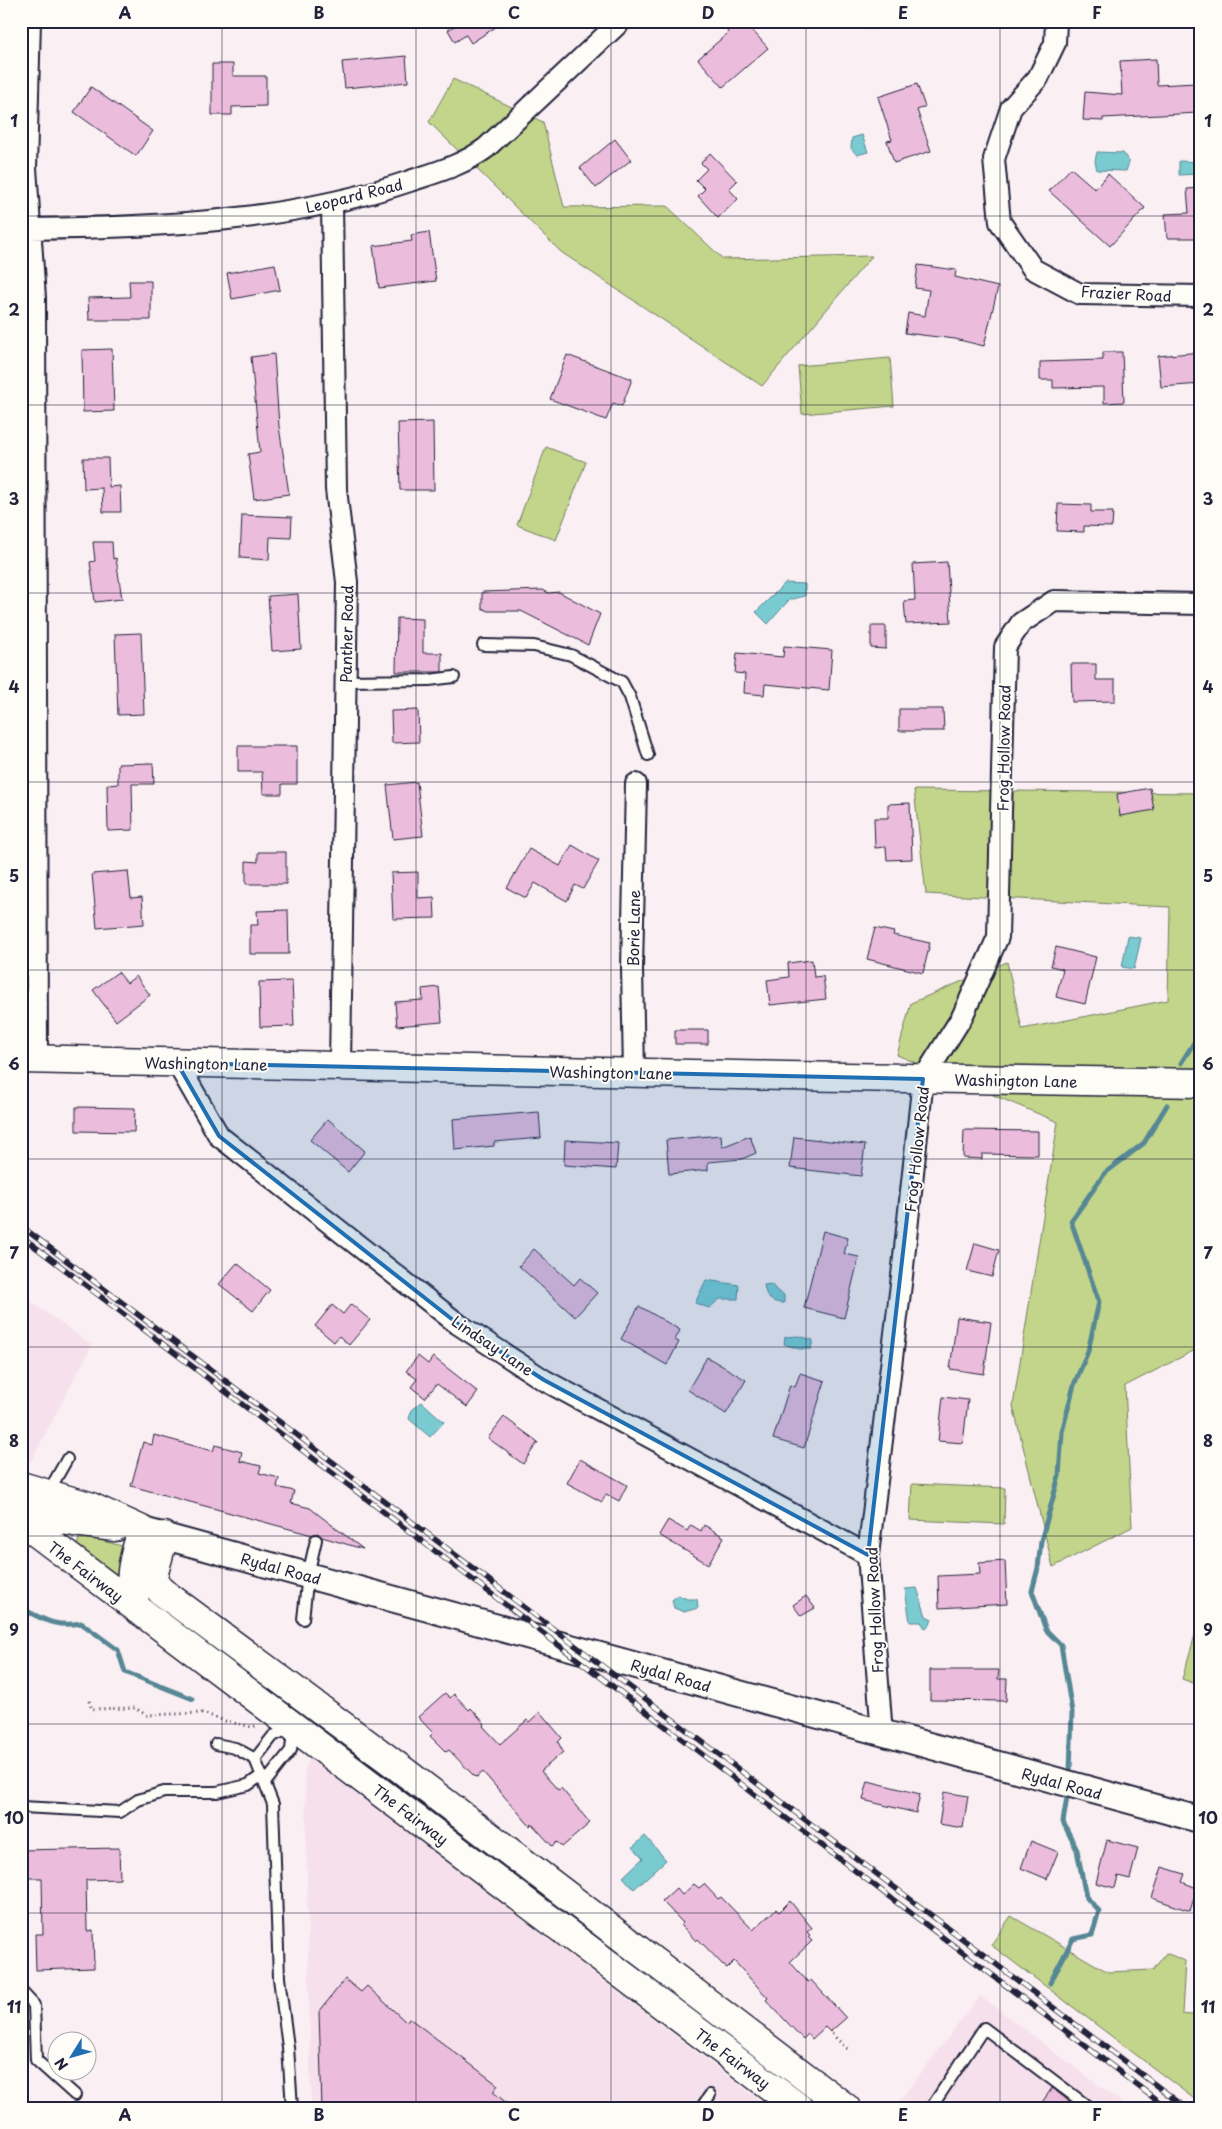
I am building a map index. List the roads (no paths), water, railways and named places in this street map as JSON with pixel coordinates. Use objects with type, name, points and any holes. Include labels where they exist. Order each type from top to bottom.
[{"type":"main road","name":"Washington Lane","points":[[29,1059],[923,1079],[1201,1083]]},
{"type":"main road","name":"Rydal Road","points":[[21,1486],[38,1509],[89,1506],[153,1533]]},
{"type":"main road","name":"The Fairway","points":[[38,1509],[138,1610],[799,2108]]},
{"type":"main road","name":"The Fairway","points":[[153,1533],[153,1576],[155,1584],[161,1591],[846,2108]]},
{"type":"main road","points":[[138,1610],[132,1599],[130,1587],[131,1567],[153,1533]]},
{"type":"main road","points":[[293,1726],[311,1703]]},
{"type":"street","points":[[29,1059],[35,307],[26,168],[30,21]]},
{"type":"street","name":"Leopard Road","points":[[31,228],[130,227],[211,222],[332,203],[393,187],[452,167],[475,156],[621,21]]},
{"type":"street","name":"Frazier Road","points":[[1056,21],[1055,43],[1038,78],[1011,108],[994,159],[1000,222],[1034,269],[1080,294],[1201,296]]},
{"type":"street","name":"Panther Road","points":[[332,203],[336,489],[347,582],[340,1066]]},
{"type":"street","name":"Frog Hollow Road","points":[[882,1734],[868,1556],[902,1276],[923,1079],[962,1017],[998,937],[1005,647],[1022,623],[1054,602],[1201,604]]},
{"type":"street","name":"Borie Lane","points":[[634,1073],[632,968],[636,784]]},
{"type":"street","name":"Lindsay Lane","points":[[177,1063],[219,1136],[458,1324],[544,1380],[868,1556]]},
{"type":"street","name":"Rydal Road","points":[[153,1533],[1201,1820]]},
{"type":"lane","points":[[483,645],[534,646],[571,655],[622,682],[630,697],[648,755]]},
{"type":"lane","points":[[345,681],[429,680],[454,677]]},
{"type":"lane","points":[[38,1509],[67,1459]]},
{"type":"lane","points":[[303,1619],[308,1575],[316,1540]]},
{"type":"lane","points":[[255,1760],[273,1736],[293,1726]]},
{"type":"lane","points":[[21,1807],[120,1812],[138,1800],[164,1792],[217,1792],[248,1785],[263,1779],[291,1750],[293,1726]]},
{"type":"lane","points":[[216,1744],[235,1748],[255,1760],[273,1804],[279,1978],[288,2048],[292,2108]]},
{"type":"lane","points":[[21,1991],[34,2005],[36,2060],[75,2095]]},
{"type":"lane","points":[[933,2107],[984,2028],[1090,2108]]},
{"type":"lane","points":[[700,2108],[710,2095]]},
{"type":"water","points":[[847,21],[877,21],[876,29],[847,25]]},
{"type":"water","points":[[862,135],[868,152],[857,155],[851,148],[852,138]]},
{"type":"water","points":[[1097,152],[1123,153],[1129,162],[1126,171],[1097,170],[1095,161]]},
{"type":"water","points":[[1179,161],[1201,162],[1201,174],[1179,175]]},
{"type":"water","points":[[785,583],[805,584],[805,596],[789,600],[768,624],[756,612]]},
{"type":"water","points":[[1128,936],[1141,938],[1134,969],[1122,967]]},
{"type":"water","points":[[706,1280],[739,1285],[738,1299],[720,1299],[709,1308],[695,1303]]},
{"type":"water","points":[[771,1284],[784,1295],[784,1303],[770,1299],[764,1285]]},
{"type":"water","points":[[799,1336],[813,1340],[811,1349],[799,1349],[784,1344],[785,1337]]},
{"type":"water","points":[[422,1402],[444,1422],[430,1437],[409,1419],[412,1409]]},
{"type":"water","points":[[917,1588],[926,1616],[932,1619],[930,1625],[925,1628],[921,1622],[910,1622],[905,1589]]},
{"type":"water","points":[[678,1595],[687,1599],[697,1599],[698,1608],[684,1612],[674,1608],[672,1600]]},
{"type":"water","points":[[645,1836],[666,1860],[634,1889],[623,1877],[643,1858],[633,1847]]},
{"type":"waterway","points":[[1181,1063],[1195,1041],[1201,1037]]},
{"type":"waterway","points":[[1070,1772],[1072,1712],[1061,1645],[1046,1630],[1032,1591],[1038,1568],[1041,1541],[1059,1476],[1062,1432],[1074,1385],[1088,1351],[1099,1302],[1071,1221],[1105,1173],[1144,1143],[1167,1105]]},
{"type":"waterway","points":[[21,1608],[50,1622],[64,1624],[81,1623],[118,1650],[125,1672],[193,1699]]},
{"type":"waterway","points":[[1050,1983],[1073,1939],[1092,1935],[1099,1911],[1086,1897],[1077,1850],[1063,1822],[1067,1797]]},
{"type":"railway","points":[[21,1226],[1186,2108]]},
{"type":"railway","points":[[21,1236],[1167,2108]]}]
